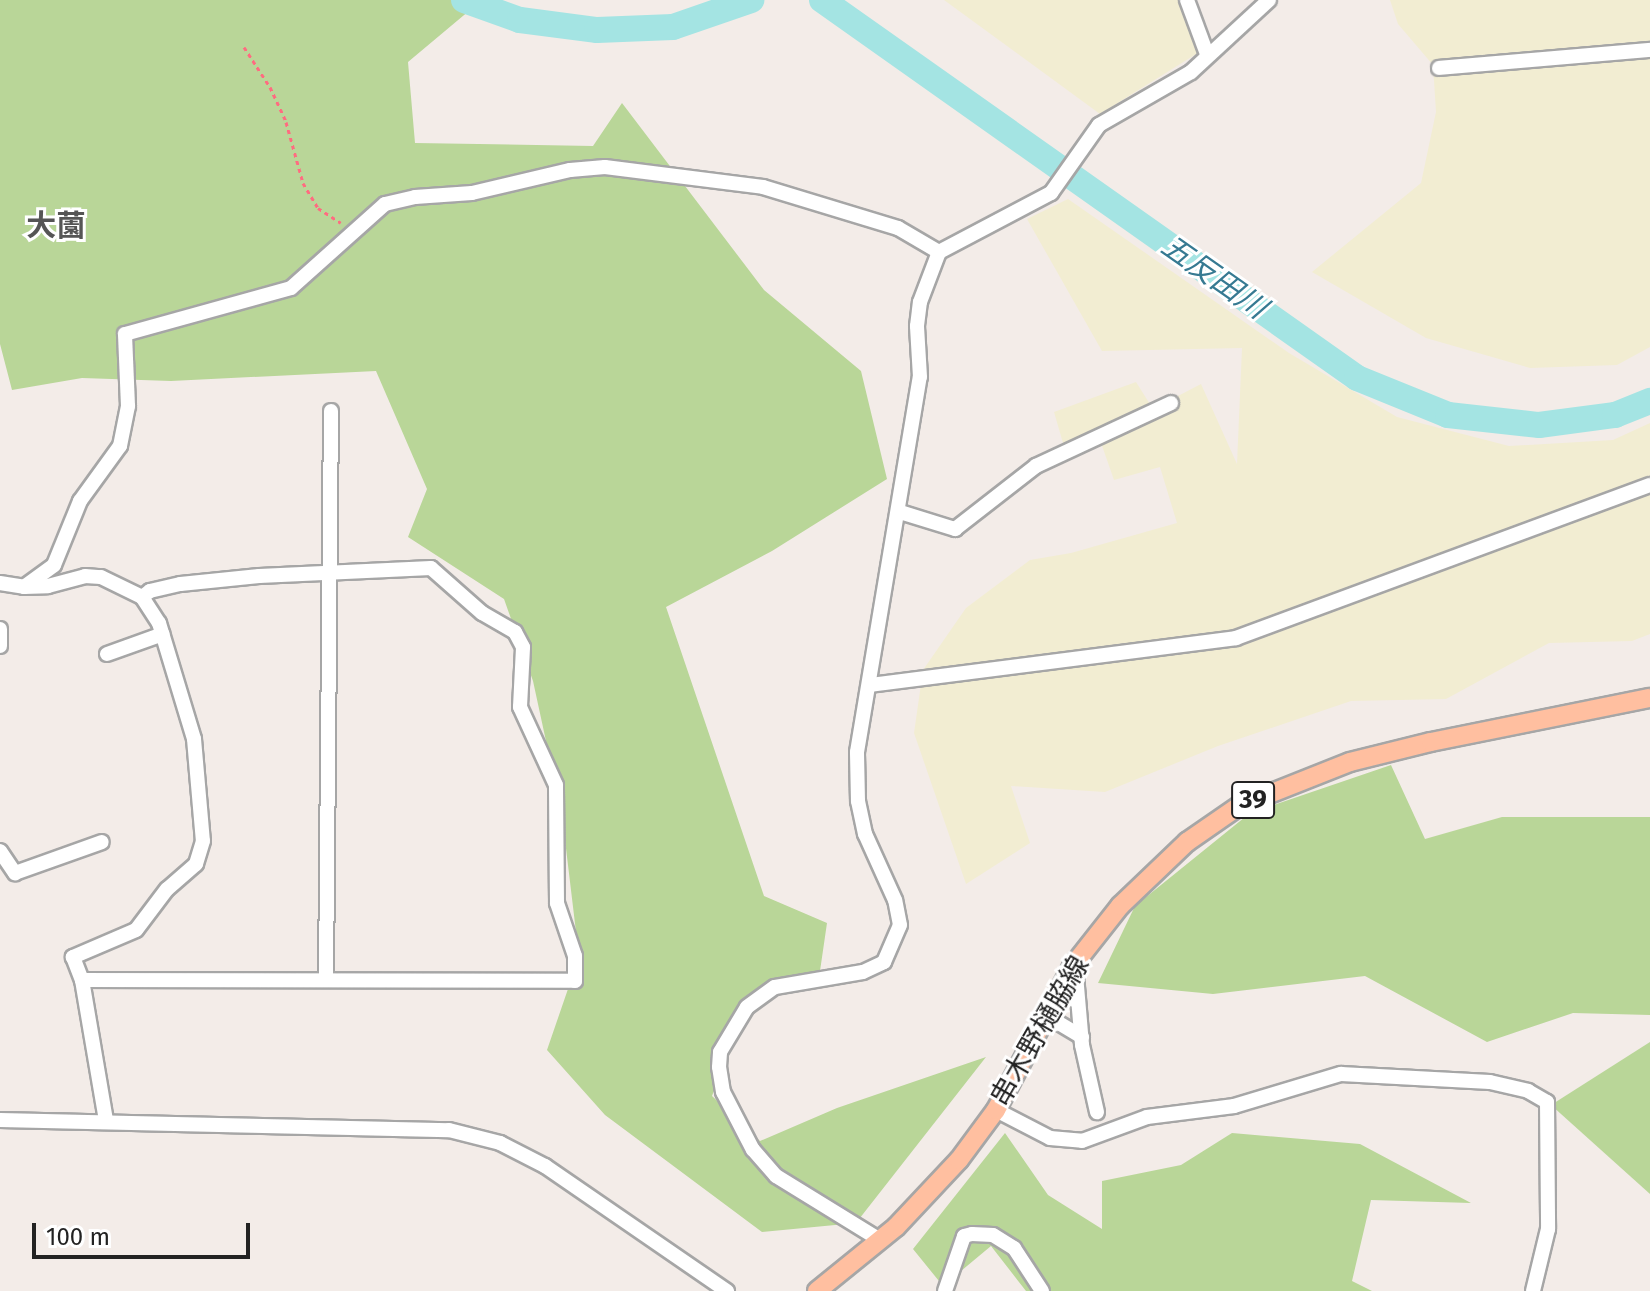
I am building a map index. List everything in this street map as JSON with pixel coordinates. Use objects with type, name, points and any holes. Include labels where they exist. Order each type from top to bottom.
[{"type":"main road","name":"串木野樋脇線","points":[[817,1291],[880,1240],[959,1160],[996,1110],[1075,963],[1120,906],[1154,870],[1187,842],[1239,806],[1350,762],[1431,742],[1650,698]]},
{"type":"street","points":[[1187,0],[1207,54]]},
{"type":"street","points":[[880,1240],[776,1176],[747,1138],[723,1092],[719,1067],[720,1052],[747,1007],[775,987],[863,972],[884,962],[900,925],[895,900],[865,834],[858,801],[857,752],[900,512],[920,377],[917,326],[920,302],[939,252],[965,235],[1042,199],[1063,177],[1099,125],[1191,72],[1269,0]]},
{"type":"street","points":[[1439,68],[1650,50]]},
{"type":"street","points":[[24,587],[54,565],[80,501],[120,446],[128,406],[125,334],[291,288],[385,204],[415,197],[472,193],[570,170],[605,167],[763,187],[898,228],[939,252]]},
{"type":"street","points":[[900,512],[955,529],[1036,466],[1171,403]]},
{"type":"street","points":[[326,980],[331,411]]},
{"type":"street","points":[[870,685],[1236,638],[1650,485]]},
{"type":"street","points":[[82,980],[575,981],[575,956],[557,903],[556,785],[520,707],[523,647],[515,632],[482,613],[431,568],[330,572],[180,584],[150,591],[142,597]]},
{"type":"street","points":[[0,583],[24,587],[48,586],[85,576],[101,577],[142,597],[163,634],[194,739],[203,841],[196,864],[167,889],[136,930],[73,957],[82,980],[106,1121]]},
{"type":"street","points":[[0,629],[0,646]]},
{"type":"street","points":[[107,654],[163,634]]},
{"type":"street","points":[[0,851],[15,873],[102,842]]},
{"type":"street","points":[[1075,963],[1082,1037],[1097,1112]]},
{"type":"street","points":[[1047,1016],[1082,1037]]},
{"type":"street","points":[[996,1110],[1050,1138],[1082,1141],[1147,1117],[1234,1106],[1341,1074],[1490,1082],[1528,1091],[1547,1102],[1548,1229],[1533,1291]]},
{"type":"street","points":[[0,1120],[449,1130],[500,1143],[545,1166],[727,1291]]},
{"type":"street","points":[[945,1291],[964,1236],[972,1234],[993,1235],[1014,1248],[1042,1291]]},
{"type":"path","points":[[244,47],[270,87],[286,122],[303,183],[318,208],[354,232]]},
{"type":"shaded area","points":[[944,0],[1194,0],[1201,51],[1100,114]]},
{"type":"shaded area","points":[[1390,0],[1650,0],[1650,347],[1617,365],[1530,368],[1426,338],[1312,272],[1421,183],[1436,112],[1433,65],[1398,24]]},
{"type":"shaded area","points":[[1068,199],[1289,353],[1397,417],[1509,446],[1613,440],[1650,423],[1650,634],[1632,641],[1549,643],[1446,699],[1351,701],[1218,746],[1105,792],[1011,786],[1030,843],[966,884],[914,733],[923,670],[966,608],[1030,560],[1071,553],[1177,523],[1160,467],[1114,480],[1100,440],[1063,443],[1054,412],[1136,382],[1153,409],[1201,384],[1237,464],[1242,348],[1102,351],[1027,219]]},
{"type":"green space","points":[[0,0],[482,0],[408,62],[415,143],[593,146],[622,103],[764,290],[861,371],[887,479],[772,551],[666,607],[764,896],[827,923],[820,971],[743,1014],[712,1096],[760,1141],[837,1108],[986,1057],[856,1223],[762,1232],[605,1115],[547,1050],[579,957],[562,815],[533,681],[504,599],[408,537],[427,489],[376,371],[171,381],[82,378],[12,390],[0,344]]},
{"type":"green space","points":[[1391,765],[1425,839],[1502,817],[1650,817],[1650,1015],[1573,1013],[1487,1042],[1365,976],[1213,994],[1098,983],[1135,906],[1250,813]]},
{"type":"green space","points":[[1650,1042],[1650,1194],[1551,1105]]},
{"type":"green space","points":[[1005,1133],[1048,1195],[1102,1229],[1102,1181],[1181,1165],[1232,1133],[1360,1144],[1471,1203],[1371,1200],[1352,1281],[1372,1291],[1026,1291],[991,1246],[943,1286],[913,1249]]},
{"type":"waterway","name":"五反田川","points":[[464,0],[520,20],[597,30],[673,27],[751,0]]},
{"type":"waterway","name":"五反田川","points":[[822,0],[1357,378],[1448,415],[1539,425],[1615,415],[1650,401]]},
{"type":"district","name":"大薗","points":[[56,226]]}]
